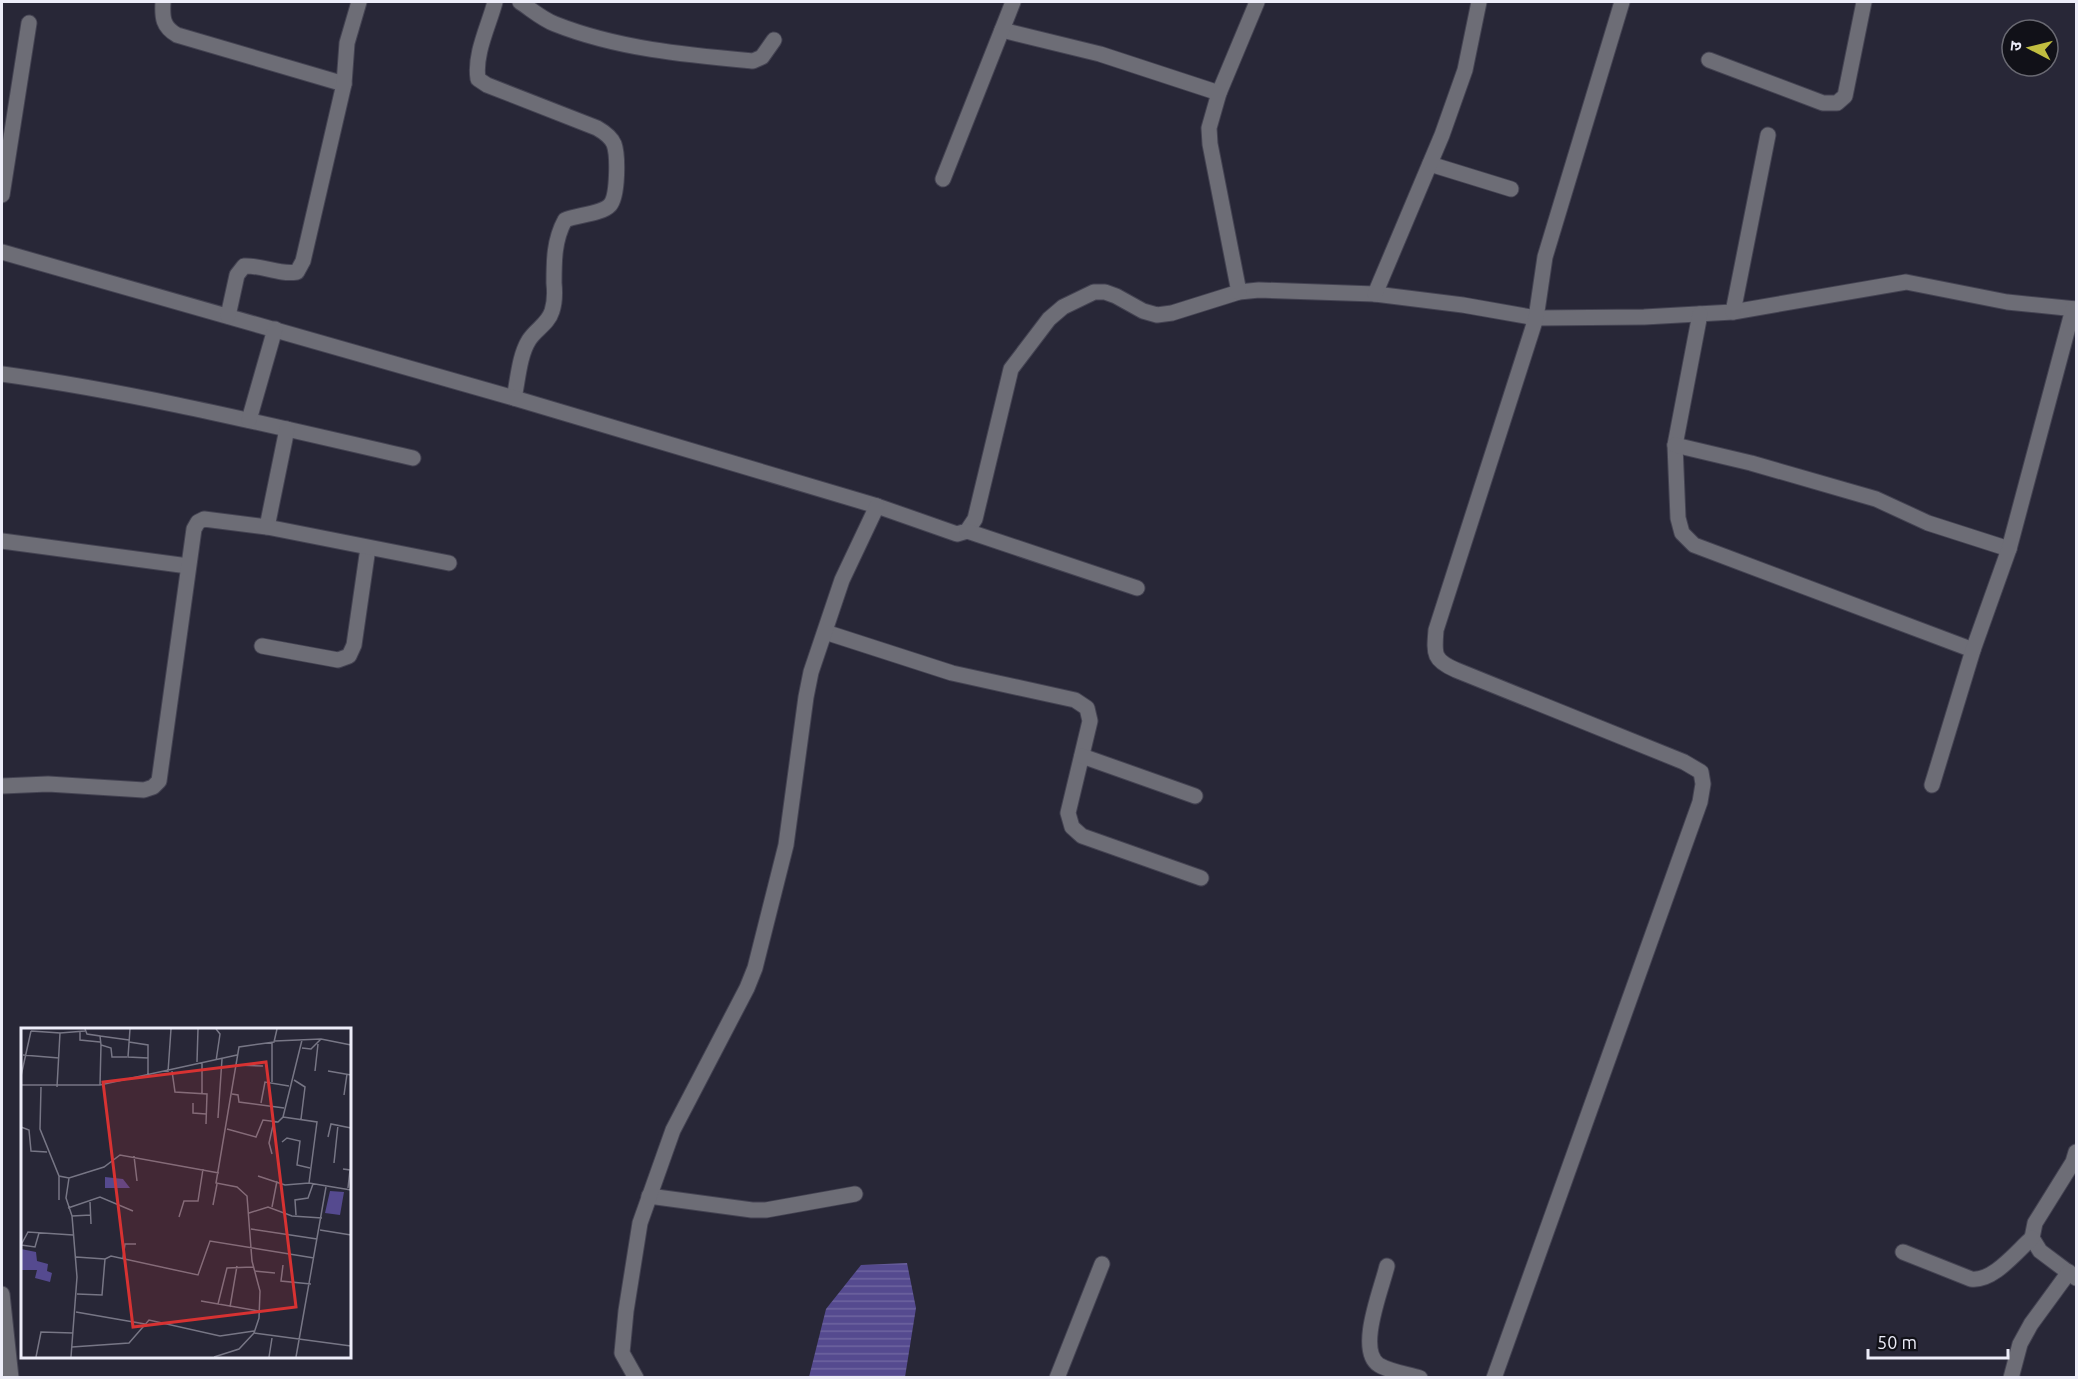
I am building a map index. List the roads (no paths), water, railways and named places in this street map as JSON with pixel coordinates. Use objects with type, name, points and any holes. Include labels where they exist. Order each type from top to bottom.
[{"type":"street","points":[[163,2],[162,15],[166,28],[177,36],[344,84]]},
{"type":"street","points":[[228,316],[237,275],[244,266],[255,265],[284,274],[297,272],[303,261],[344,84],[347,43],[359,2]]},
{"type":"street","points":[[495,2],[478,56],[476,70],[478,79],[487,85],[597,128],[613,143],[616,156],[615,193],[610,205],[602,210],[565,220],[559,230],[554,260],[555,301],[547,322],[530,339],[524,351],[514,398]]},
{"type":"street","points":[[520,2],[556,24],[611,41],[680,54],[753,61],[762,57],[774,40]]},
{"type":"street","points":[[943,179],[1013,2]]},
{"type":"street","points":[[1239,292],[1209,144],[1209,128],[1219,93],[1257,2]]},
{"type":"street","points":[[1375,294],[1430,164],[1465,70],[1479,2]]},
{"type":"street","points":[[1494,1377],[1700,802],[1703,784],[1701,772],[1684,762],[1442,664],[1434,651],[1436,630],[1536,318],[1545,257],[1622,2]]},
{"type":"street","points":[[1709,60],[1823,103],[1837,103],[1845,96],[1864,2]]},
{"type":"street","points":[[2,195],[29,23]]},
{"type":"street","points":[[1002,30],[1100,54],[1219,93]]},
{"type":"street","points":[[1733,312],[1768,135]]},
{"type":"street","points":[[1430,164],[1511,189]]},
{"type":"street","points":[[2,252],[514,398],[877,507],[957,534],[967,531],[1137,588]]},
{"type":"street","points":[[967,531],[975,519],[1011,369],[1049,319],[1063,307],[1094,292],[1105,292],[1116,296],[1143,311],[1157,315],[1172,313],[1239,292],[1259,290],[1375,294],[1463,304],[1536,318],[1733,312],[1906,282],[2007,302],[2075,309],[2009,549],[1973,650],[1932,785]]},
{"type":"street","points":[[1700,314],[1675,445],[1678,518],[1682,532],[1694,544],[1973,650]]},
{"type":"street","points":[[249,420],[275,329]]},
{"type":"street","points":[[2,374],[56,382],[249,420],[413,458]]},
{"type":"street","points":[[267,527],[287,429]]},
{"type":"street","points":[[1675,445],[1876,499],[1928,523],[2009,549]]},
{"type":"street","points":[[636,1377],[622,1353],[640,1223],[673,1130],[747,988],[755,968],[786,845],[806,697],[842,580],[877,507]]},
{"type":"street","points":[[2,786],[48,784],[144,790],[153,788],[159,781],[194,529],[198,522],[204,519],[267,527],[449,563]]},
{"type":"street","points":[[2,541],[188,566]]},
{"type":"street","points":[[262,646],[338,660],[349,656],[354,645],[368,548]]},
{"type":"street","points":[[825,632],[952,673],[1075,700],[1087,708],[1090,721],[1068,813],[1072,827],[1082,836],[1201,878]]},
{"type":"street","points":[[1082,756],[1195,796]]},
{"type":"street","points":[[1903,1252],[1971,1279],[1979,1280],[1990,1276],[2032,1238],[2036,1223],[2073,1162],[2076,1152]]},
{"type":"street","points":[[650,1196],[766,1210],[855,1194]]},
{"type":"street","points":[[2011,1377],[2020,1344],[2031,1324],[2073,1275],[2040,1251],[2032,1238]]},
{"type":"street","points":[[1057,1377],[1102,1264]]},
{"type":"street","points":[[1387,1266],[1369,1337],[1370,1352],[1377,1364],[1389,1370],[1420,1377]]},
{"type":"street","points":[[2,1294],[11,1377]]}]
